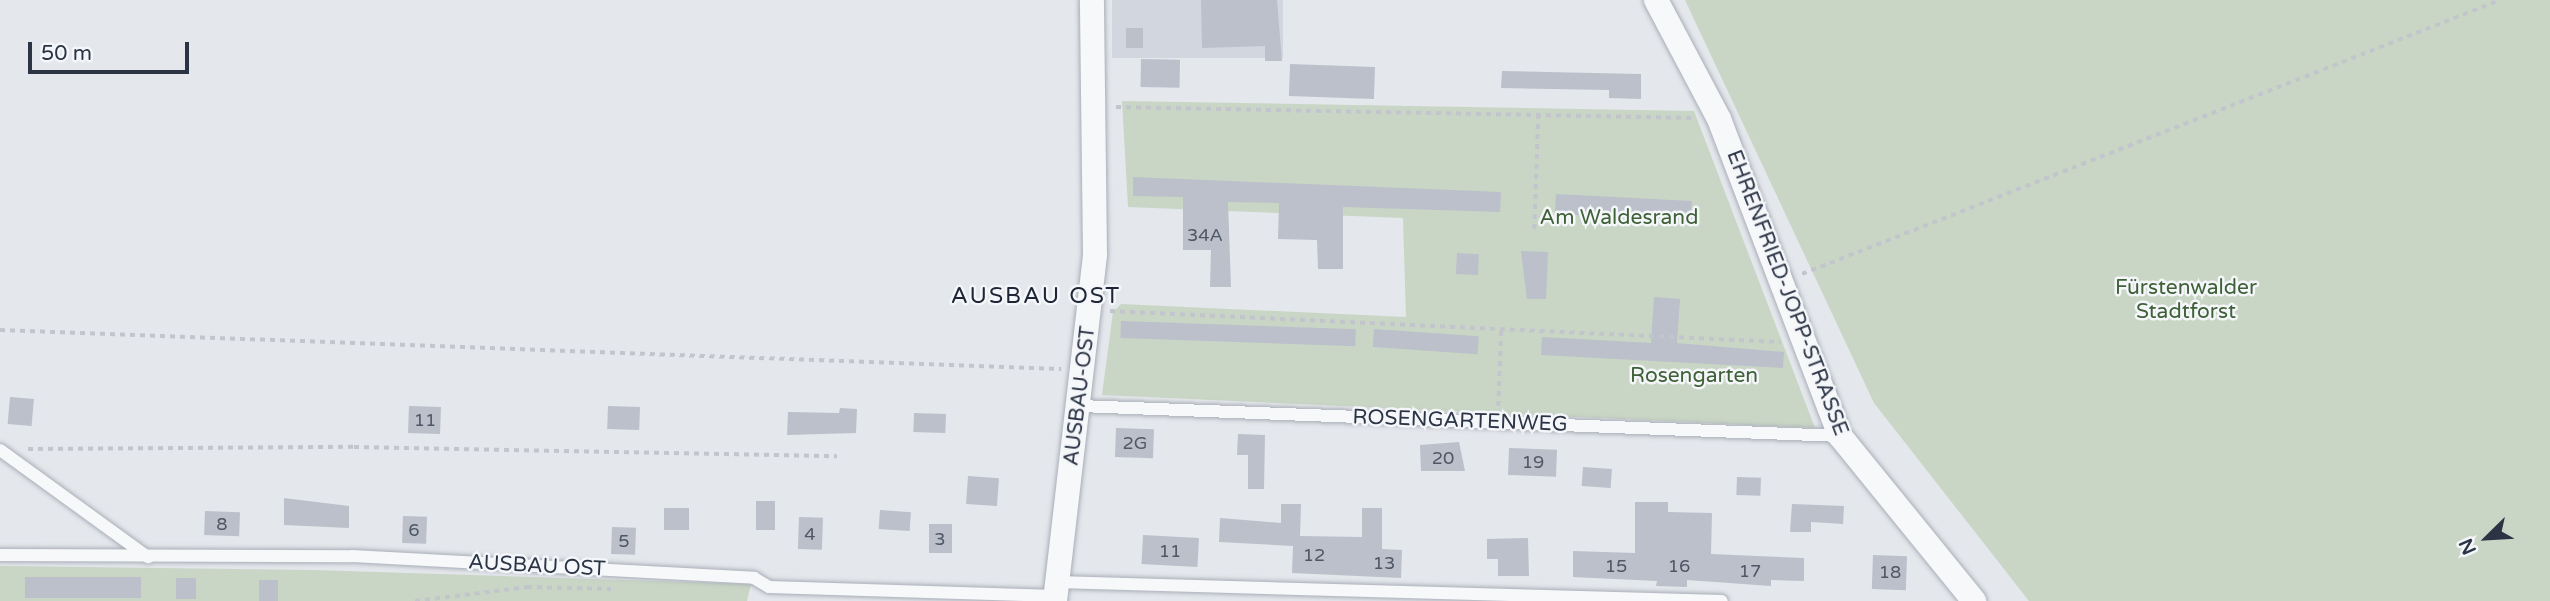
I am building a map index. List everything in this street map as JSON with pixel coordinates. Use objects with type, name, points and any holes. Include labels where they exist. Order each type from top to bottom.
[{"type":"street","name":"AUSBAU-OST","points":[[1056,593],[1085,370],[1090,310],[1096,106],[1092,0]]},
{"type":"street","name":"EHRENFRIED-JOPP-STRASSE","points":[[1656,0],[1719,119],[1840,436],[1974,601]]},
{"type":"lane","name":"ROSENGARTENWEG","points":[[1080,406],[1840,436]]},
{"type":"lane","points":[[0,450],[148,557]]},
{"type":"lane","name":"AUSBAU OST","points":[[0,555],[352,556],[754,578],[769,587],[1723,601]]},
{"type":"path","points":[[1781,282],[2498,0]]},
{"type":"path","points":[[1096,106],[1719,119]]},
{"type":"path","points":[[1534,229],[1538,115]]},
{"type":"path","points":[[1090,310],[1804,343]]},
{"type":"path","points":[[1497,423],[1501,328]]},
{"type":"path","points":[[0,330],[1085,370]]},
{"type":"path","points":[[14,449],[354,447],[837,456]]},
{"type":"path","points":[[415,601],[527,587],[621,589]]},
{"type":"shaded area","points":[[1112,0],[1283,0],[1283,58],[1112,58]]},
{"type":"green space","name":"Fürstenwalder Stadtforst","points":[[1685,0],[2550,0],[2550,601],[2029,601],[1874,403]]},
{"type":"green space","name":"Am Waldesrand","points":[[1122,101],[1694,111],[1815,428],[1102,395],[1113,312],[1121,304],[1406,317],[1403,218],[1128,207]]},
{"type":"green space","points":[[0,566],[315,570],[751,584],[747,601],[0,601]]},
{"type":"building","points":[[1201,0],[1277,0],[1282,61],[1265,61],[1265,46],[1202,48]]},
{"type":"building","points":[[1126,28],[1143,28],[1143,48],[1126,48]]},
{"type":"building","points":[[1141,59],[1180,60],[1180,88],[1141,87]]},
{"type":"building","points":[[1290,64],[1375,67],[1374,99],[1289,96]]},
{"type":"building","points":[[1502,71],[1641,74],[1641,99],[1609,98],[1609,90],[1501,88]]},
{"type":"building","points":[[1133,177],[1501,192],[1500,212],[1343,207],[1343,269],[1318,269],[1317,240],[1278,239],[1279,203],[1228,202],[1231,287],[1210,287],[1211,250],[1183,250],[1183,197],[1133,196]]},
{"type":"building","points":[[1556,194],[1692,201],[1691,221],[1555,214]]},
{"type":"building","points":[[1521,251],[1548,252],[1546,299],[1527,299]]},
{"type":"building","points":[[1457,253],[1479,254],[1478,275],[1456,274]]},
{"type":"building","points":[[1654,297],[1680,299],[1677,343],[1784,352],[1783,368],[1541,355],[1542,337],[1651,343]]},
{"type":"building","points":[[1121,321],[1356,329],[1355,346],[1120,338]]},
{"type":"building","points":[[1374,329],[1479,336],[1477,354],[1373,347]]},
{"type":"building","points":[[10,397],[34,399],[32,426],[8,424]]},
{"type":"building","points":[[409,406],[441,407],[440,434],[408,433]]},
{"type":"building","points":[[608,406],[640,407],[639,430],[607,429]]},
{"type":"building","points":[[840,408],[857,409],[856,433],[787,435],[788,412],[839,413]]},
{"type":"building","points":[[914,413],[946,414],[945,433],[913,432]]},
{"type":"building","points":[[1116,428],[1154,429],[1153,458],[1115,457]]},
{"type":"building","points":[[1238,434],[1265,435],[1264,489],[1248,489],[1248,455],[1237,455]]},
{"type":"building","points":[[1459,442],[1465,471],[1421,471],[1420,445]]},
{"type":"building","points":[[1509,448],[1557,450],[1556,477],[1508,475]]},
{"type":"building","points":[[1583,467],[1612,469],[1611,488],[1582,486]]},
{"type":"building","points":[[968,476],[999,478],[997,506],[966,504]]},
{"type":"building","points":[[1737,477],[1761,478],[1760,496],[1736,495]]},
{"type":"building","points":[[284,498],[349,506],[349,528],[284,525]]},
{"type":"building","points":[[756,501],[775,501],[775,530],[756,530]]},
{"type":"building","points":[[1635,502],[1668,502],[1668,512],[1712,513],[1711,554],[1804,558],[1804,581],[1771,580],[1771,586],[1687,580],[1687,587],[1656,586],[1657,581],[1573,577],[1573,551],[1635,553]]},
{"type":"building","points":[[1281,504],[1301,504],[1300,536],[1362,537],[1362,508],[1382,508],[1382,549],[1402,550],[1401,578],[1292,573],[1293,546],[1219,542],[1220,518],[1281,523]]},
{"type":"building","points":[[1792,504],[1844,506],[1843,524],[1811,522],[1811,532],[1790,532]]},
{"type":"building","points":[[664,508],[689,508],[689,530],[664,530]]},
{"type":"building","points":[[880,510],[911,512],[910,531],[879,529]]},
{"type":"building","points":[[205,511],[240,512],[239,536],[204,535]]},
{"type":"building","points":[[403,516],[427,517],[426,544],[402,543]]},
{"type":"building","points":[[799,517],[823,518],[822,550],[798,549]]},
{"type":"building","points":[[929,524],[952,524],[952,553],[929,553]]},
{"type":"building","points":[[612,527],[636,528],[635,555],[611,554]]},
{"type":"building","points":[[1143,535],[1199,538],[1197,567],[1141,564]]},
{"type":"building","points":[[1528,538],[1529,576],[1498,576],[1498,559],[1487,559],[1487,539]]},
{"type":"building","points":[[1873,555],[1907,556],[1906,590],[1872,589]]},
{"type":"building","points":[[25,577],[141,577],[141,598],[25,598]]},
{"type":"building","points":[[176,578],[196,578],[196,599],[176,599]]},
{"type":"building","points":[[259,580],[278,580],[278,601],[259,601]]},
{"type":"district","name":"AUSBAU OST","points":[[1036,296]]},
{"type":"park label","name":"Rosengarten","points":[[1694,376]]}]
